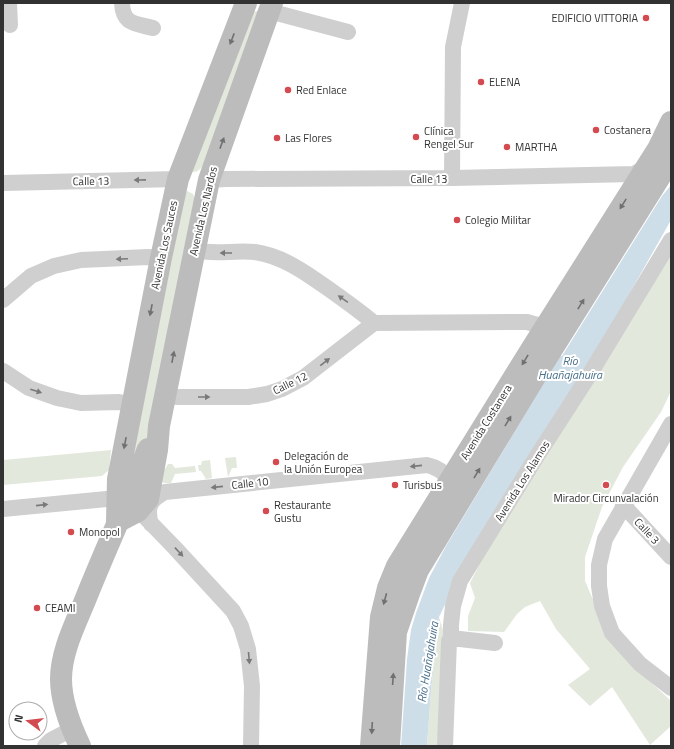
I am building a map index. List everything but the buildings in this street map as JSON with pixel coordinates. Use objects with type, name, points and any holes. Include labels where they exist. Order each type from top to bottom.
[{"type":"street","points":[[9,3],[10,25]]},
{"type":"street","points":[[122,3],[123,14],[126,19],[153,28]]},
{"type":"street","name":"Avenida Los Sauces","points":[[133,506],[118,479],[178,179],[246,3]]},
{"type":"street","points":[[452,178],[452,47],[462,3]]},
{"type":"street","points":[[271,7],[348,32]]},
{"type":"street","name":"Avenida Los Nardos","points":[[159,426],[209,180],[271,7]]},
{"type":"street","name":"Avenida Costanera","points":[[371,746],[381,617],[388,588],[397,566],[450,479],[553,332],[660,167],[658,149],[671,122]]},
{"type":"street","name":"Calle 13","points":[[209,180],[452,178],[634,174],[660,167]]},
{"type":"street","points":[[178,179],[209,180]]},
{"type":"street","name":"Calle 13","points":[[3,183],[178,179]]},
{"type":"street","name":"Avenida Los Alamos","points":[[445,746],[449,642],[451,638],[453,606],[460,581],[537,456],[588,377],[671,240]]},
{"type":"street","points":[[194,250],[204,253],[255,252],[274,257],[313,277],[374,323],[527,322],[553,332]]},
{"type":"street","points":[[3,300],[31,276],[54,266],[81,260],[148,257],[161,258]]},
{"type":"street","name":"Calle 12","points":[[165,396],[248,397],[267,394],[282,389],[303,378],[374,323]]},
{"type":"street","name":"Avenida Costanera","points":[[389,746],[396,632],[418,570],[553,332]]},
{"type":"street","points":[[3,371],[28,388],[57,398],[81,403],[119,402],[132,405]]},
{"type":"street","points":[[45,746],[52,740],[76,737],[67,713],[62,686],[61,679],[64,657],[77,620],[117,522],[133,506],[148,499],[159,487],[157,450],[159,426]]},
{"type":"street","points":[[133,506],[149,445],[159,426]]},
{"type":"street","points":[[670,429],[623,505],[605,539],[601,559],[599,586],[602,606],[612,633],[640,664],[671,688]]},
{"type":"street","name":"Calle 10","points":[[159,487],[427,465],[442,471],[450,479]]},
{"type":"street","points":[[396,632],[396,617],[400,599],[412,563],[455,492],[455,486],[450,479]]},
{"type":"street","name":"Calle 3","points":[[623,505],[671,556]]},
{"type":"street","points":[[3,509],[133,506],[233,611],[248,649],[252,686],[251,746]]},
{"type":"street","points":[[451,638],[495,643]]},
{"type":"shaded area","points":[[263,9],[205,163],[199,170],[193,172],[192,171],[254,12]]},
{"type":"shaded area","points":[[187,191],[193,194],[195,199],[149,432],[136,467],[128,478],[185,193]]},
{"type":"shaded area","points":[[671,243],[671,391],[661,412],[623,467],[602,507],[585,557],[585,581],[610,639],[623,656],[671,701],[671,726],[650,745],[612,687],[590,706],[568,685],[590,669],[556,629],[540,601],[525,607],[517,614],[504,632],[468,631],[468,616],[475,598],[470,583],[484,555]]},
{"type":"shaded area","points":[[111,450],[109,470],[102,476],[3,485],[3,460]]},
{"type":"shaded area","points":[[236,457],[237,468],[232,468],[228,477],[225,458]]},
{"type":"shaded area","points":[[210,460],[212,478],[206,479],[201,471],[199,471],[198,465],[201,465],[202,461]]},
{"type":"shaded area","points":[[168,464],[172,464],[175,468],[195,466],[196,472],[175,474],[171,483],[164,483],[159,480],[160,468],[165,469]]},
{"type":"shaded area","points":[[439,617],[446,640],[444,746],[427,746],[431,691]]},
{"type":"water","name":"Río Huañajahuira","points":[[671,185],[671,220],[610,328],[467,560],[439,617],[427,746],[401,746],[407,659],[411,630],[429,578],[446,546],[560,356],[562,356],[662,196]]},
{"type":"place","name":"EDIFICIO VITTORIA","points":[[646,18]]},
{"type":"place","name":"ELENA","points":[[481,82]]},
{"type":"place","name":"Red Enlace","points":[[288,90]]},
{"type":"place","name":"Costanera","points":[[596,130]]},
{"type":"place","name":"Clínica Rengel Sur","points":[[416,137]]},
{"type":"place","name":"Las Flores","points":[[277,138]]},
{"type":"place","name":"MARTHA","points":[[507,147]]},
{"type":"place","name":"Colegio Militar","points":[[457,220]]},
{"type":"place","name":"Delegación de la Unión Europea","points":[[276,462]]},
{"type":"place","name":"Turisbus","points":[[395,485]]},
{"type":"place","name":"Mirador Circunvalación","points":[[606,485]]},
{"type":"place","name":"Restaurante Gustu","points":[[266,511]]},
{"type":"place","name":"Monopol","points":[[71,532]]},
{"type":"place","name":"CEAMI","points":[[37,608]]}]
